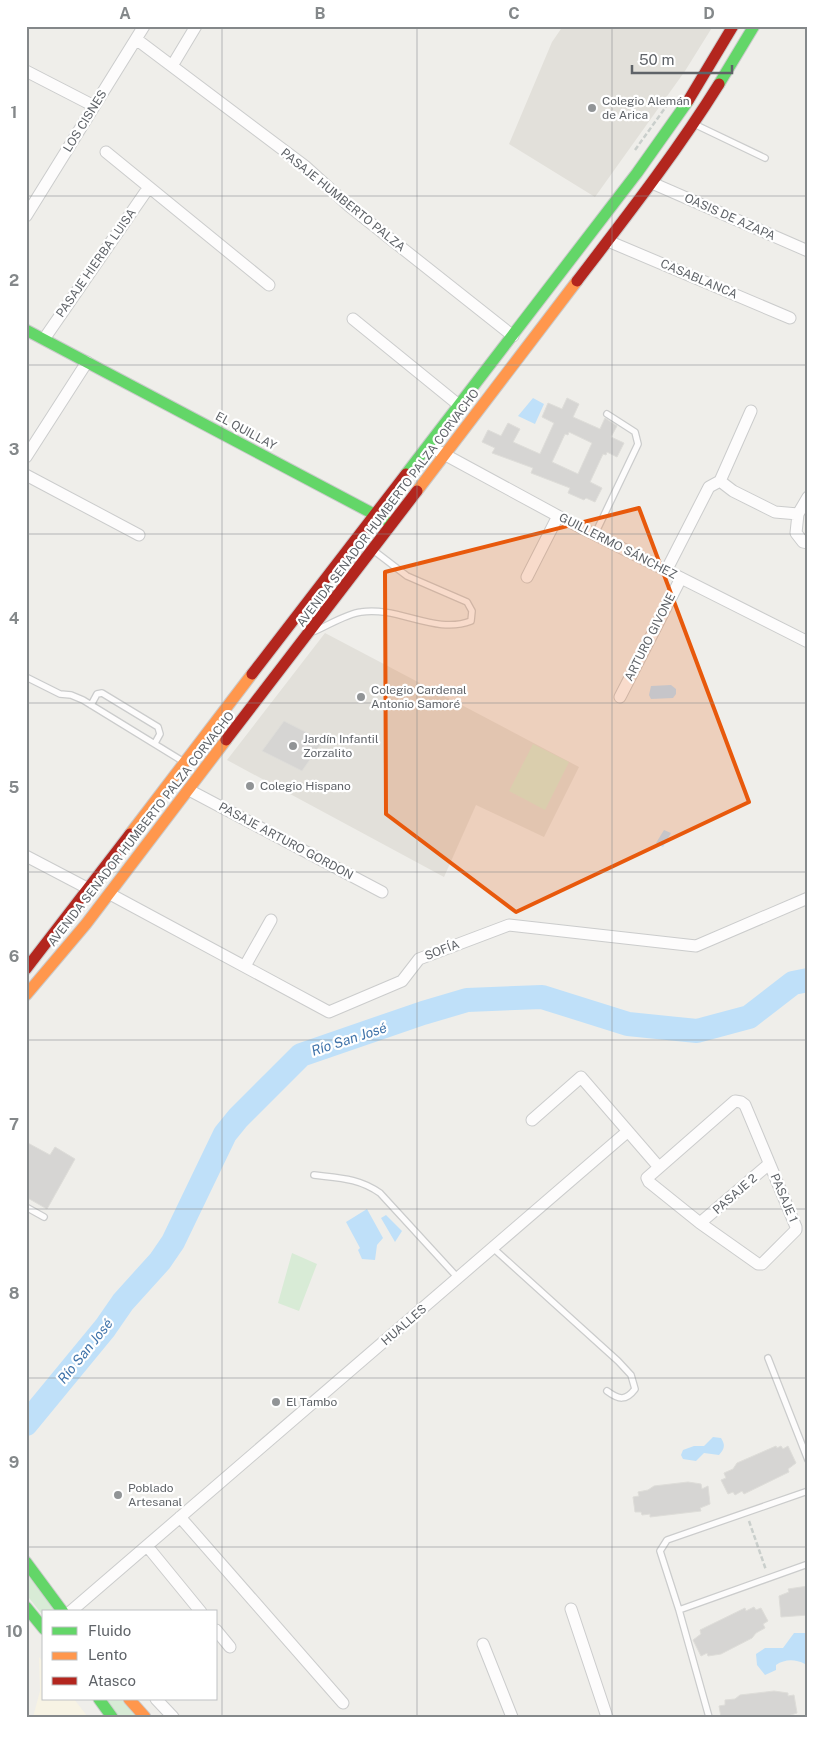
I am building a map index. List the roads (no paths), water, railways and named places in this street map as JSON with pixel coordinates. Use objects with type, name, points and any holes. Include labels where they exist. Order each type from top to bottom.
[{"type":"main road","name":"AVENIDA SENADOR HUMBERTO PALZA CORVACHO","points":[[26,969],[89,890],[514,336],[676,119],[733,26]]},
{"type":"main road","name":"AVENIDA SENADOR HUMBERTO PALZA CORVACHO","points":[[26,994],[110,894],[652,183],[694,124],[754,26]]},
{"type":"main road","name":"EL QUILLAY","points":[[26,330],[393,524]]},
{"type":"main road","points":[[26,1562],[62,1610]]},
{"type":"main road","points":[[26,1606],[42,1626]]},
{"type":"main road","points":[[100,1700],[112,1717]]},
{"type":"main road","points":[[130,1700],[145,1717]]},
{"type":"street","name":"LOS CISNES","points":[[26,216],[144,26]]},
{"type":"street","points":[[172,66],[196,26]]},
{"type":"street","name":"PASAJE HUMBERTO PALZA","points":[[136,39],[306,168],[349,206],[514,336]]},
{"type":"street","points":[[26,71],[94,106]]},
{"type":"street","points":[[106,152],[269,285]]},
{"type":"street","name":"OASIS DE AZAPA","points":[[652,183],[808,251]]},
{"type":"street","name":"PASAJE HIERBA LUISA","points":[[44,339],[149,187]]},
{"type":"street","name":"CASABLANCA","points":[[608,241],[790,318]]},
{"type":"street","points":[[353,319],[460,406]]},
{"type":"street","points":[[26,457],[87,362]]},
{"type":"street","points":[[666,570],[709,487],[720,481],[751,411]]},
{"type":"street","name":"GUILLERMO SÁNCHEZ","points":[[429,446],[558,516],[808,642]]},
{"type":"street","points":[[26,475],[139,535]]},
{"type":"street","points":[[720,481],[733,491],[775,512],[798,514]]},
{"type":"street","points":[[808,498],[798,514],[796,533],[803,542],[808,543]]},
{"type":"street","points":[[527,577],[558,516]]},
{"type":"street","name":"ARTURO GIVONE","points":[[620,697],[681,578]]},
{"type":"street","name":"PASAJE ARTURO GORDON","points":[[189,790],[382,892]]},
{"type":"street","points":[[26,856],[89,890]]},
{"type":"street","name":"SOFÍA","points":[[110,894],[329,1012],[402,982],[419,959],[509,924],[696,946],[808,898]]},
{"type":"street","points":[[245,966],[271,920]]},
{"type":"street","points":[[532,1120],[581,1078],[658,1166]]},
{"type":"street","name":"PASAJE 1","points":[[735,1101],[738,1101],[745,1105],[796,1230],[762,1264],[754,1263],[649,1182],[648,1176],[658,1166],[735,1101]]},
{"type":"street","name":"HUALLES","points":[[72,1610],[628,1132]]},
{"type":"street","name":"PASAJE 2","points":[[700,1223],[769,1164]]},
{"type":"street","points":[[180,1517],[342,1702]]},
{"type":"street","points":[[147,1546],[199,1610]]},
{"type":"street","points":[[82,1602],[88,1610]]},
{"type":"street","points":[[571,1610],[607,1717]]},
{"type":"street","points":[[218,1632],[230,1647]]},
{"type":"street","points":[[482,1644],[512,1717]]},
{"type":"street","points":[[157,1700],[173,1717]]},
{"type":"lane","points":[[694,124],[765,158]]},
{"type":"lane","points":[[595,534],[638,444],[634,432],[607,414]]},
{"type":"lane","points":[[308,634],[360,612],[383,612],[429,622],[460,626],[471,621],[472,611],[467,602],[408,576],[373,550]]},
{"type":"lane","points":[[26,677],[60,694],[71,695],[91,705],[186,763]]},
{"type":"lane","points":[[91,705],[97,694],[110,698],[158,727],[160,734],[155,743]]},
{"type":"lane","points":[[314,1175],[355,1180],[374,1188],[458,1278]]},
{"type":"lane","points":[[26,1207],[44,1217]]},
{"type":"lane","points":[[493,1248],[618,1361],[631,1376],[635,1389],[629,1397],[622,1399],[607,1391]]},
{"type":"lane","points":[[768,1358],[808,1460]]},
{"type":"lane","points":[[709,1717],[679,1610],[660,1551],[667,1540],[808,1491]]},
{"type":"lane","points":[[679,1610],[808,1564]]},
{"type":"water","points":[[533,398],[544,404],[535,424],[518,416]]},
{"type":"water","points":[[671,685],[676,689],[676,694],[673,698],[651,699],[649,695],[651,686]]},
{"type":"water","points":[[664,830],[671,833],[663,847],[656,843]]},
{"type":"water","points":[[367,1209],[383,1238],[377,1245],[375,1260],[362,1259],[358,1250],[360,1248],[346,1222]]},
{"type":"water","points":[[386,1215],[402,1231],[395,1242],[381,1218]]},
{"type":"water","points":[[713,1437],[721,1438],[724,1443],[719,1455],[704,1453],[696,1461],[683,1459],[681,1455],[683,1450],[694,1446],[704,1446]]},
{"type":"water","points":[[794,1633],[805,1633],[808,1635],[808,1661],[805,1664],[798,1661],[786,1661],[776,1665],[776,1670],[765,1675],[757,1665],[756,1654],[765,1648],[783,1648]]},
{"type":"waterway","name":"Río San José","points":[[26,1424],[105,1328],[123,1302],[160,1261],[173,1242],[225,1134],[238,1118],[301,1055],[467,1000],[542,997],[628,1024],[697,1031],[749,1017],[793,983],[808,980]]},
{"type":"place","name":"Colegio Alemán de Arica","points":[[592,108]]},
{"type":"place","name":"Colegio Cardenal Antonio Samoré","points":[[361,697]]},
{"type":"place","name":"Jardín Infantil Zorzalito","points":[[293,746]]},
{"type":"place","name":"Colegio Hispano","points":[[250,786]]},
{"type":"place","name":"El Tambo","points":[[276,1402]]},
{"type":"place","name":"Poblado Artesanal","points":[[118,1495]]}]
